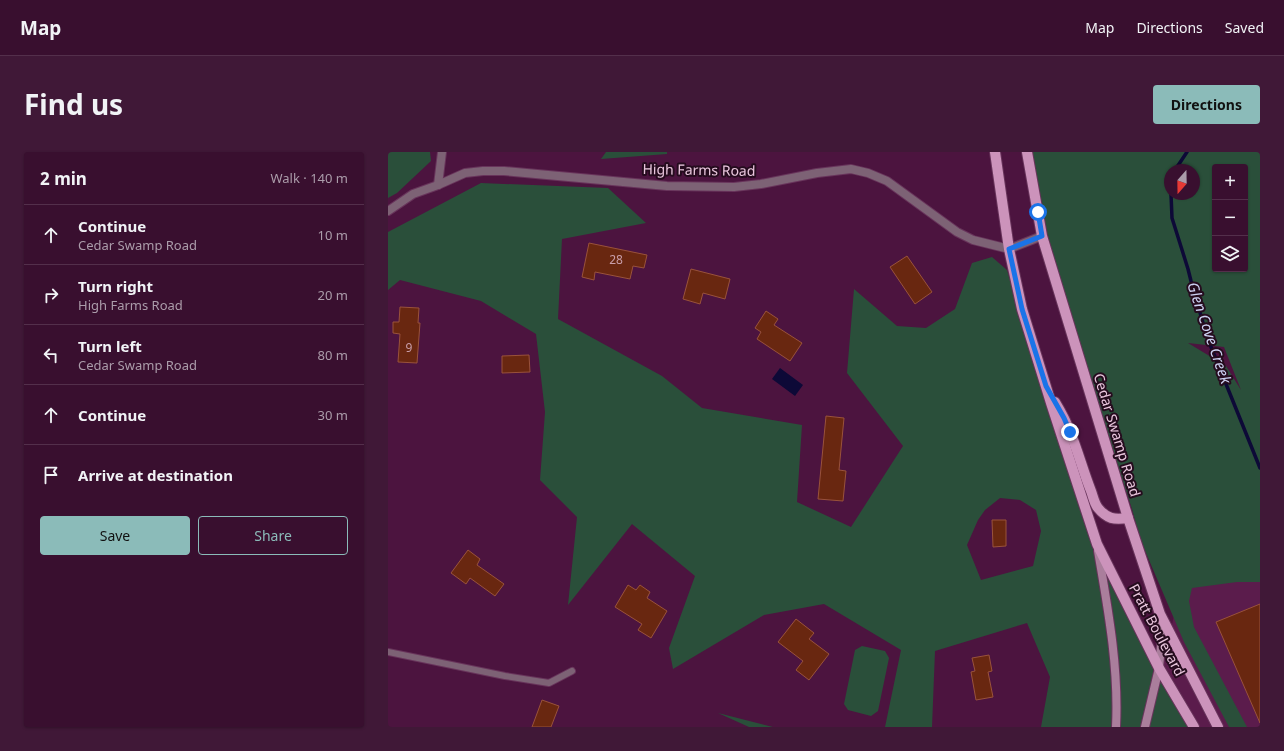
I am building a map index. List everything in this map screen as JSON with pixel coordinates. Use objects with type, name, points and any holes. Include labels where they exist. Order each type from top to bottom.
[{"type":"main road","points":[[994,152],[1009,249],[1022,309],[1097,544],[1114,647],[1117,703],[1116,727]]},
{"type":"main road","name":"Cedar Swamp Road","points":[[1027,152],[1042,236],[1128,518],[1160,614],[1161,646],[1159,668],[1145,727]]},
{"type":"main road","points":[[1046,386],[1070,432],[1097,506],[1112,519],[1117,520],[1128,518]]},
{"type":"main road","name":"Pratt Boulevard","points":[[1097,544],[1159,668],[1194,727]]},
{"type":"main road","name":"Pratt Boulevard","points":[[1160,614],[1218,727]]},
{"type":"street","points":[[438,185],[442,152]]},
{"type":"street","name":"High Farms Road","points":[[388,211],[413,194],[465,174],[483,171],[504,171],[667,186],[734,187],[761,184],[817,173],[851,170],[868,173],[887,181],[957,232],[973,240],[1009,249]]},
{"type":"street","points":[[1009,249],[1042,236]]},
{"type":"lane","points":[[388,652],[505,676],[549,683],[572,671]]},
{"type":"shaded area","points":[[780,368],[803,385],[795,396],[772,379]]},
{"type":"shaded area","points":[[1182,580],[1260,582],[1260,727],[1149,727]]},
{"type":"green space","points":[[388,152],[430,152],[431,161],[397,193],[388,198]]},
{"type":"green space","points":[[606,152],[667,152],[667,154],[601,159]]},
{"type":"green space","points":[[1028,152],[1260,152],[1260,582],[1237,582],[1192,588],[1189,601],[1194,627],[1247,727],[1229,727],[1184,642],[1143,546],[1038,212]],"holes":[[[1188,343],[1224,347],[1241,390],[1226,366]]]},
{"type":"green space","points":[[481,183],[608,188],[646,223],[562,239],[558,319],[662,376],[702,408],[802,425],[797,502],[851,527],[903,446],[847,373],[854,289],[897,326],[926,328],[955,309],[972,263],[992,257],[1007,270],[1096,544],[1194,727],[1041,727],[1050,677],[1027,623],[935,651],[932,727],[885,727],[901,650],[824,604],[764,615],[673,669],[669,648],[695,576],[632,524],[568,605],[577,517],[540,480],[545,412],[536,334],[481,301],[400,280],[388,290],[388,232]],"holes":[[[1000,498],[1020,500],[1036,510],[1041,531],[1033,566],[981,580],[967,545],[978,520],[985,510]]]},
{"type":"green space","points":[[862,646],[885,651],[889,658],[878,711],[871,716],[848,710],[844,704],[855,650]]},
{"type":"green space","points":[[718,713],[773,727],[749,727]]},
{"type":"building","points":[[589,243],[647,255],[644,268],[633,266],[630,279],[595,272],[594,280],[582,277]]},
{"type":"building","points":[[907,256],[932,292],[915,304],[890,267]]},
{"type":"building","points":[[691,269],[730,279],[725,299],[703,293],[700,304],[683,299]]},
{"type":"building","points":[[400,307],[419,308],[418,323],[420,323],[417,363],[398,362],[400,334],[393,333],[393,322],[399,322]]},
{"type":"building","points":[[766,311],[778,319],[774,325],[802,343],[790,361],[757,339],[761,332],[755,328]]},
{"type":"building","points":[[529,355],[530,372],[502,373],[502,356]]},
{"type":"building","points":[[826,416],[844,418],[839,470],[846,471],[843,501],[818,499]]},
{"type":"building","points":[[992,520],[1006,520],[1006,546],[993,547]]},
{"type":"building","points":[[468,550],[480,559],[477,565],[504,584],[495,596],[470,578],[466,584],[451,573]]},
{"type":"building","points":[[628,585],[636,590],[640,585],[650,592],[647,598],[667,611],[651,638],[638,630],[642,624],[615,607]]},
{"type":"building","points":[[1260,604],[1260,723],[1216,622]]},
{"type":"building","points":[[796,619],[814,633],[809,639],[829,654],[809,680],[796,670],[803,661],[778,642]]},
{"type":"building","points":[[989,655],[992,671],[988,672],[993,697],[976,700],[971,672],[975,671],[972,658]]},
{"type":"building","points":[[542,700],[559,706],[551,727],[532,727]]},
{"type":"waterway","name":"Glen Cove Creek","points":[[1179,164],[1187,152]]},
{"type":"waterway","name":"Glen Cove Creek","points":[[1171,200],[1172,218],[1207,337],[1260,468]]},
{"type":"route","points":[[1038,212],[1042,236],[1009,249],[1022,309],[1046,386],[1070,432]]}]
